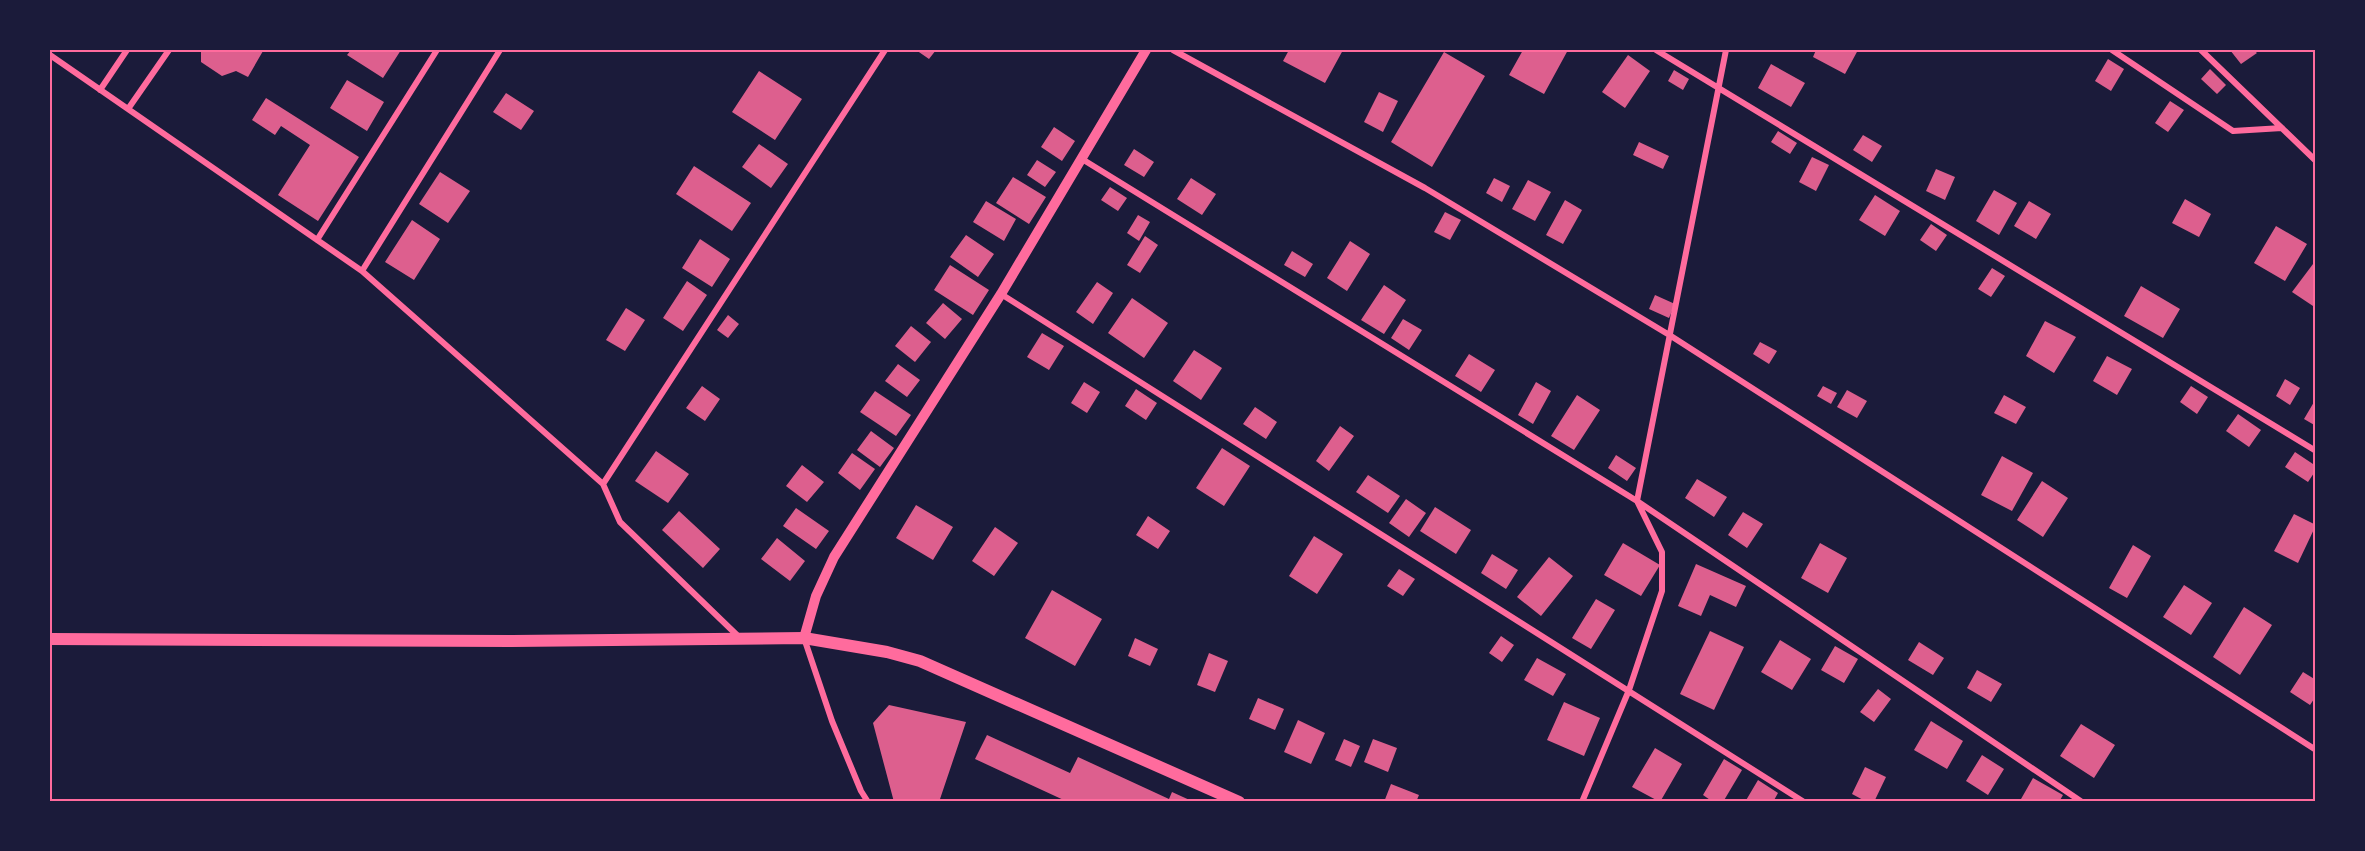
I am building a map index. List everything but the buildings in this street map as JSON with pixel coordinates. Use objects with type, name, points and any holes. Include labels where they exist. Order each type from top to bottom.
[{"type":"main road","points":[[50,639],[512,641],[804,638],[886,651],[920,661],[1239,801]]},
{"type":"street","points":[[100,90],[127,50]]},
{"type":"street","points":[[128,109],[169,50]]},
{"type":"street","points":[[317,240],[437,50]]},
{"type":"street","points":[[362,271],[500,50]]},
{"type":"street","points":[[603,484],[885,50]]},
{"type":"street","points":[[868,801],[861,791],[832,721],[804,638],[816,596],[834,557],[1000,294],[1146,50]]},
{"type":"street","points":[[1173,50],[1425,188],[1671,336],[2316,750]]},
{"type":"street","points":[[1656,50],[2316,451]]},
{"type":"street","points":[[1582,801],[1629,690],[1662,591],[1662,552],[1637,501],[1726,50]]},
{"type":"street","points":[[2112,50],[2233,131],[2282,128]]},
{"type":"street","points":[[2201,50],[2316,161]]},
{"type":"street","points":[[50,55],[362,271],[603,484],[620,522],[741,638]]},
{"type":"street","points":[[1082,159],[1637,501],[2082,801]]},
{"type":"street","points":[[1000,294],[1804,801]]}]
